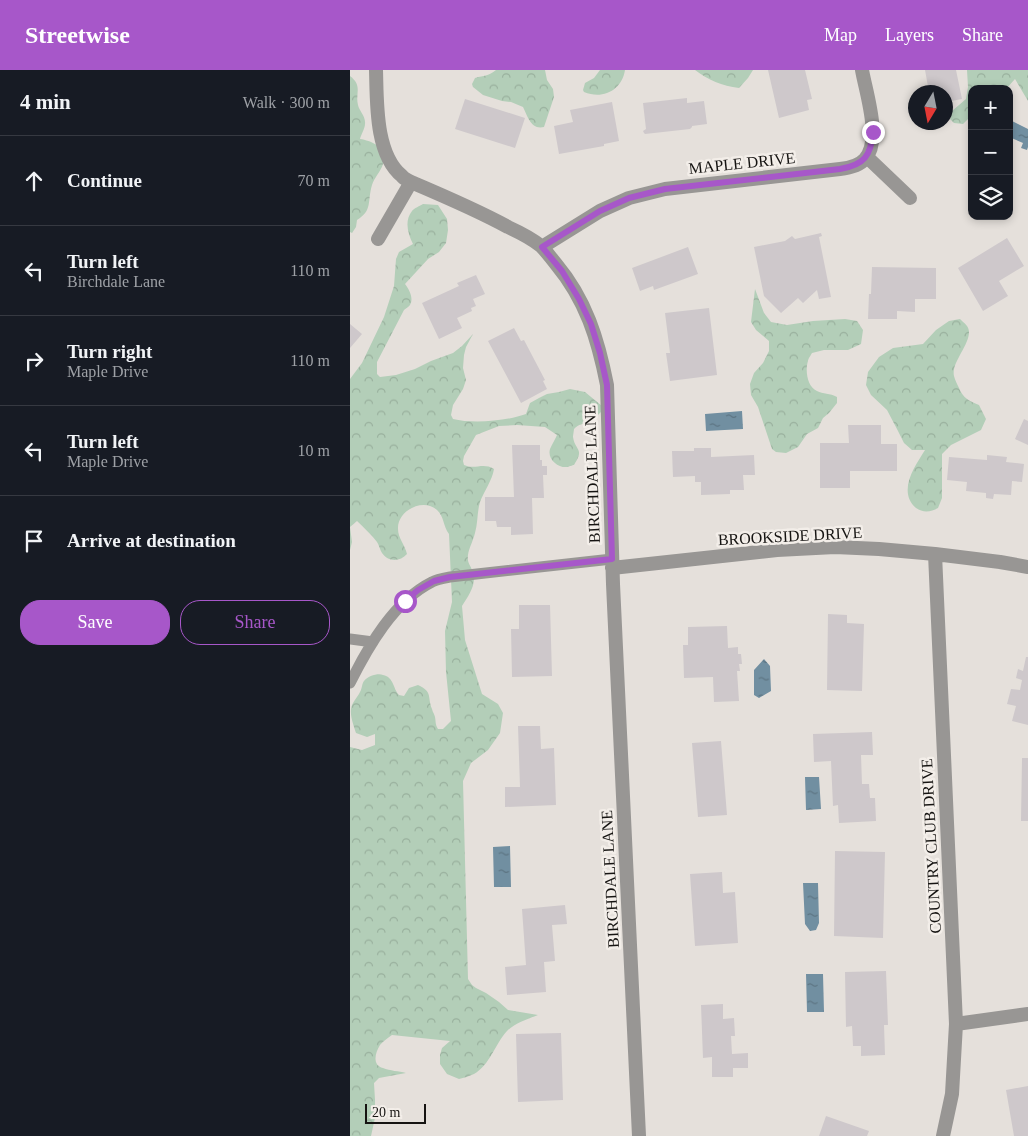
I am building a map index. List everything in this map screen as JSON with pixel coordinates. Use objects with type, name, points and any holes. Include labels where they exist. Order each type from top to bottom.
[{"type":"street","name":"BIRCHDALE LANE","points":[[376,70],[380,134],[392,166],[401,176],[411,182],[489,216],[542,247],[562,271],[579,299],[591,324],[600,353],[607,385],[612,564],[639,1136]]},
{"type":"street","points":[[862,70],[872,121],[872,139],[867,157],[910,198]]},
{"type":"street","name":"MAPLE DRIVE","points":[[542,247],[600,211],[629,198],[665,189],[846,168],[859,164],[867,157]]},
{"type":"street","points":[[378,239],[411,182]]},
{"type":"street","name":"BROOKSIDE DRIVE","points":[[612,564],[835,547],[935,554],[1000,562],[1028,568]]},
{"type":"street","name":"COUNTRY CLUB DRIVE","points":[[935,554],[956,1024],[952,1094],[944,1136]]},
{"type":"street","points":[[956,1024],[1028,1014]]},
{"type":"lane","points":[[350,683],[373,642],[388,621],[405,601],[418,590],[434,581],[450,577],[612,564]]},
{"type":"lane","points":[[350,639],[373,642]]},
{"type":"green space","points":[[496,70],[545,70],[547,80],[553,89],[554,97],[544,127],[533,125],[523,107],[483,95],[473,87],[472,84],[475,78],[488,75]]},
{"type":"green space","points":[[600,70],[625,70],[620,83],[610,92],[598,95],[584,92],[585,83],[594,78]]},
{"type":"green space","points":[[695,70],[753,70],[739,88],[716,82]]},
{"type":"green space","points":[[967,70],[1028,70],[1028,101],[1015,79],[1010,85],[968,85],[968,87]]},
{"type":"green space","points":[[350,76],[357,86],[357,101],[365,121],[360,139],[378,146],[384,158],[382,167],[372,185],[369,205],[365,213],[357,220],[356,227],[352,233],[350,232]]},
{"type":"green space","points":[[968,87],[968,119],[963,124],[954,123],[953,110],[966,99]]},
{"type":"green space","points":[[423,204],[438,205],[447,219],[446,243],[405,284],[411,294],[410,306],[404,310],[377,362],[377,374],[380,377],[396,375],[415,369],[453,353],[473,334],[464,355],[463,368],[466,380],[453,405],[451,415],[453,419],[461,421],[500,420],[526,414],[530,403],[547,394],[570,389],[585,392],[602,406],[602,411],[591,421],[574,429],[573,437],[579,455],[574,465],[564,467],[554,462],[550,456],[550,449],[557,435],[545,427],[517,425],[499,426],[476,435],[463,461],[464,465],[472,467],[486,466],[494,469],[492,478],[479,506],[476,529],[468,558],[474,580],[470,593],[462,606],[465,640],[482,694],[498,704],[503,713],[500,733],[488,750],[471,763],[463,781],[468,979],[472,985],[508,1010],[538,1015],[510,1028],[480,1070],[459,1079],[447,1074],[440,1064],[442,1048],[450,1041],[392,1035],[387,1038],[380,1045],[377,1052],[377,1064],[386,1069],[406,1073],[379,1078],[374,1083],[375,1118],[371,1136],[350,1136],[350,747],[362,750],[375,745],[375,734],[367,737],[356,733],[351,709],[364,681],[370,676],[381,674],[389,678],[399,695],[404,696],[409,688],[418,685],[426,690],[438,729],[443,729],[451,721],[446,672],[445,631],[452,602],[449,534],[437,510],[431,506],[418,506],[406,512],[402,517],[399,522],[398,532],[407,554],[398,560],[387,558],[381,552],[377,542],[357,521],[350,527],[350,379],[362,363],[384,317],[394,286],[396,259],[399,252],[413,244],[408,227],[408,219],[412,211]]},
{"type":"green space","points":[[755,289],[764,313],[771,322],[787,325],[845,319],[857,321],[863,330],[861,344],[848,350],[824,350],[812,353],[808,359],[807,373],[811,386],[817,391],[837,397],[837,403],[823,418],[818,428],[807,434],[798,447],[786,453],[776,452],[772,449],[758,407],[751,395],[750,384],[754,373],[763,363],[769,351],[769,341],[756,330],[751,322]]},
{"type":"green space","points":[[960,319],[967,326],[969,332],[955,366],[954,376],[964,397],[979,405],[986,419],[981,430],[951,445],[942,454],[942,498],[938,508],[930,511],[919,510],[911,501],[908,494],[908,486],[913,471],[925,450],[912,450],[904,443],[887,410],[871,395],[866,385],[868,372],[879,357],[893,348],[923,344],[936,330],[949,321]]},
{"type":"green space","points":[[350,527],[352,542],[350,550]]},
{"type":"water","points":[[1013,122],[1028,129],[1027,150],[1021,148],[1023,143],[1013,139]]},
{"type":"water","points":[[742,411],[743,429],[706,431],[705,414]]},
{"type":"water","points":[[764,659],[770,666],[771,691],[759,698],[754,695],[754,670]]},
{"type":"water","points":[[805,777],[819,777],[821,809],[806,810]]},
{"type":"water","points":[[510,846],[511,887],[494,887],[493,847]]},
{"type":"water","points":[[803,883],[818,883],[819,923],[816,930],[810,931],[805,924]]},
{"type":"water","points":[[806,974],[823,974],[824,1012],[807,1012]]},
{"type":"building","points":[[768,70],[805,70],[812,99],[807,100],[809,110],[779,118]]},
{"type":"building","points":[[925,70],[956,70],[962,99],[953,101],[953,85],[928,85]]},
{"type":"building","points":[[687,98],[687,103],[704,101],[707,124],[692,126],[690,129],[644,133],[643,131],[646,129],[643,103]]},
{"type":"building","points":[[465,99],[525,118],[515,148],[455,129]]},
{"type":"building","points":[[612,102],[619,141],[604,144],[604,146],[559,154],[554,126],[573,122],[570,110]]},
{"type":"building","points":[[821,233],[822,236],[819,237],[831,297],[819,299],[817,290],[803,303],[798,298],[781,313],[764,296],[754,247],[785,241],[792,236],[795,239]]},
{"type":"building","points":[[1007,238],[1024,266],[999,281],[1008,296],[983,311],[958,268]]},
{"type":"building","points":[[688,247],[698,274],[654,290],[653,286],[640,291],[632,268]]},
{"type":"building","points":[[872,267],[936,268],[936,299],[915,299],[915,312],[897,311],[897,319],[868,319]]},
{"type":"building","points":[[476,275],[485,294],[473,299],[476,306],[471,308],[472,311],[457,318],[462,328],[439,339],[422,303],[459,286],[457,283]]},
{"type":"building","points":[[709,308],[717,375],[670,381],[666,353],[670,353],[665,313]]},
{"type":"building","points":[[350,324],[362,334],[350,348]]},
{"type":"building","points":[[514,328],[521,341],[524,340],[545,380],[543,381],[547,389],[521,403],[488,341]]},
{"type":"building","points":[[1024,419],[1028,421],[1028,445],[1015,439]]},
{"type":"building","points":[[848,425],[881,425],[881,444],[897,444],[897,471],[850,471],[850,488],[820,488],[820,443],[849,443]]},
{"type":"building","points":[[512,445],[540,445],[542,466],[547,466],[547,475],[543,475],[544,498],[532,498],[533,534],[511,535],[511,527],[497,527],[496,521],[485,521],[485,497],[514,497]]},
{"type":"building","points":[[694,448],[711,448],[711,457],[754,455],[755,475],[743,475],[744,490],[730,490],[730,494],[701,495],[701,482],[695,482],[695,476],[673,477],[672,451],[694,451]]},
{"type":"building","points":[[987,455],[1007,457],[1006,462],[1024,464],[1022,482],[1012,481],[1011,495],[994,494],[993,499],[986,498],[986,493],[966,491],[967,482],[947,480],[949,457],[987,460]]},
{"type":"building","points":[[519,605],[550,605],[552,676],[512,677],[511,629],[519,629]]},
{"type":"building","points":[[828,614],[847,615],[847,623],[864,624],[862,691],[827,690]]},
{"type":"building","points":[[727,626],[728,648],[738,647],[738,654],[741,654],[742,664],[739,664],[740,671],[737,671],[739,701],[714,702],[713,677],[684,678],[683,645],[688,645],[688,627]]},
{"type":"building","points":[[1026,657],[1028,657],[1028,725],[1012,721],[1016,706],[1007,704],[1011,689],[1020,690],[1022,680],[1016,678],[1018,669],[1023,671]]},
{"type":"building","points":[[518,726],[540,726],[541,749],[554,748],[556,805],[505,807],[505,787],[520,787]]},
{"type":"building","points":[[872,732],[873,755],[861,755],[862,784],[869,784],[870,798],[875,798],[876,821],[839,823],[838,805],[833,806],[831,761],[814,762],[813,734]]},
{"type":"building","points":[[721,741],[727,815],[698,817],[692,743]]},
{"type":"building","points":[[1022,758],[1028,758],[1028,821],[1021,821]]},
{"type":"building","points":[[835,851],[885,852],[883,938],[834,936]]},
{"type":"building","points":[[722,872],[723,893],[735,892],[738,943],[695,946],[690,874]]},
{"type":"building","points":[[565,905],[567,924],[552,925],[555,961],[544,962],[546,992],[507,995],[505,967],[526,965],[522,909]]},
{"type":"building","points":[[886,971],[888,1025],[884,1025],[885,1055],[861,1056],[861,1046],[853,1046],[852,1026],[846,1027],[845,972]]},
{"type":"building","points":[[723,1004],[723,1019],[734,1018],[735,1036],[731,1036],[732,1054],[748,1053],[748,1068],[733,1068],[733,1077],[712,1077],[712,1057],[703,1058],[701,1005]]},
{"type":"building","points":[[561,1033],[563,1100],[518,1102],[516,1034]]},
{"type":"building","points":[[1028,1086],[1028,1136],[1014,1136],[1006,1090]]},
{"type":"building","points":[[826,1116],[869,1131],[867,1136],[819,1136]]},
{"type":"route","points":[[405,601],[418,590],[434,581],[450,577],[612,559],[607,385],[600,353],[591,324],[579,299],[562,271],[542,247],[600,211],[629,198],[665,189],[852,167],[867,157],[873,132]]}]
